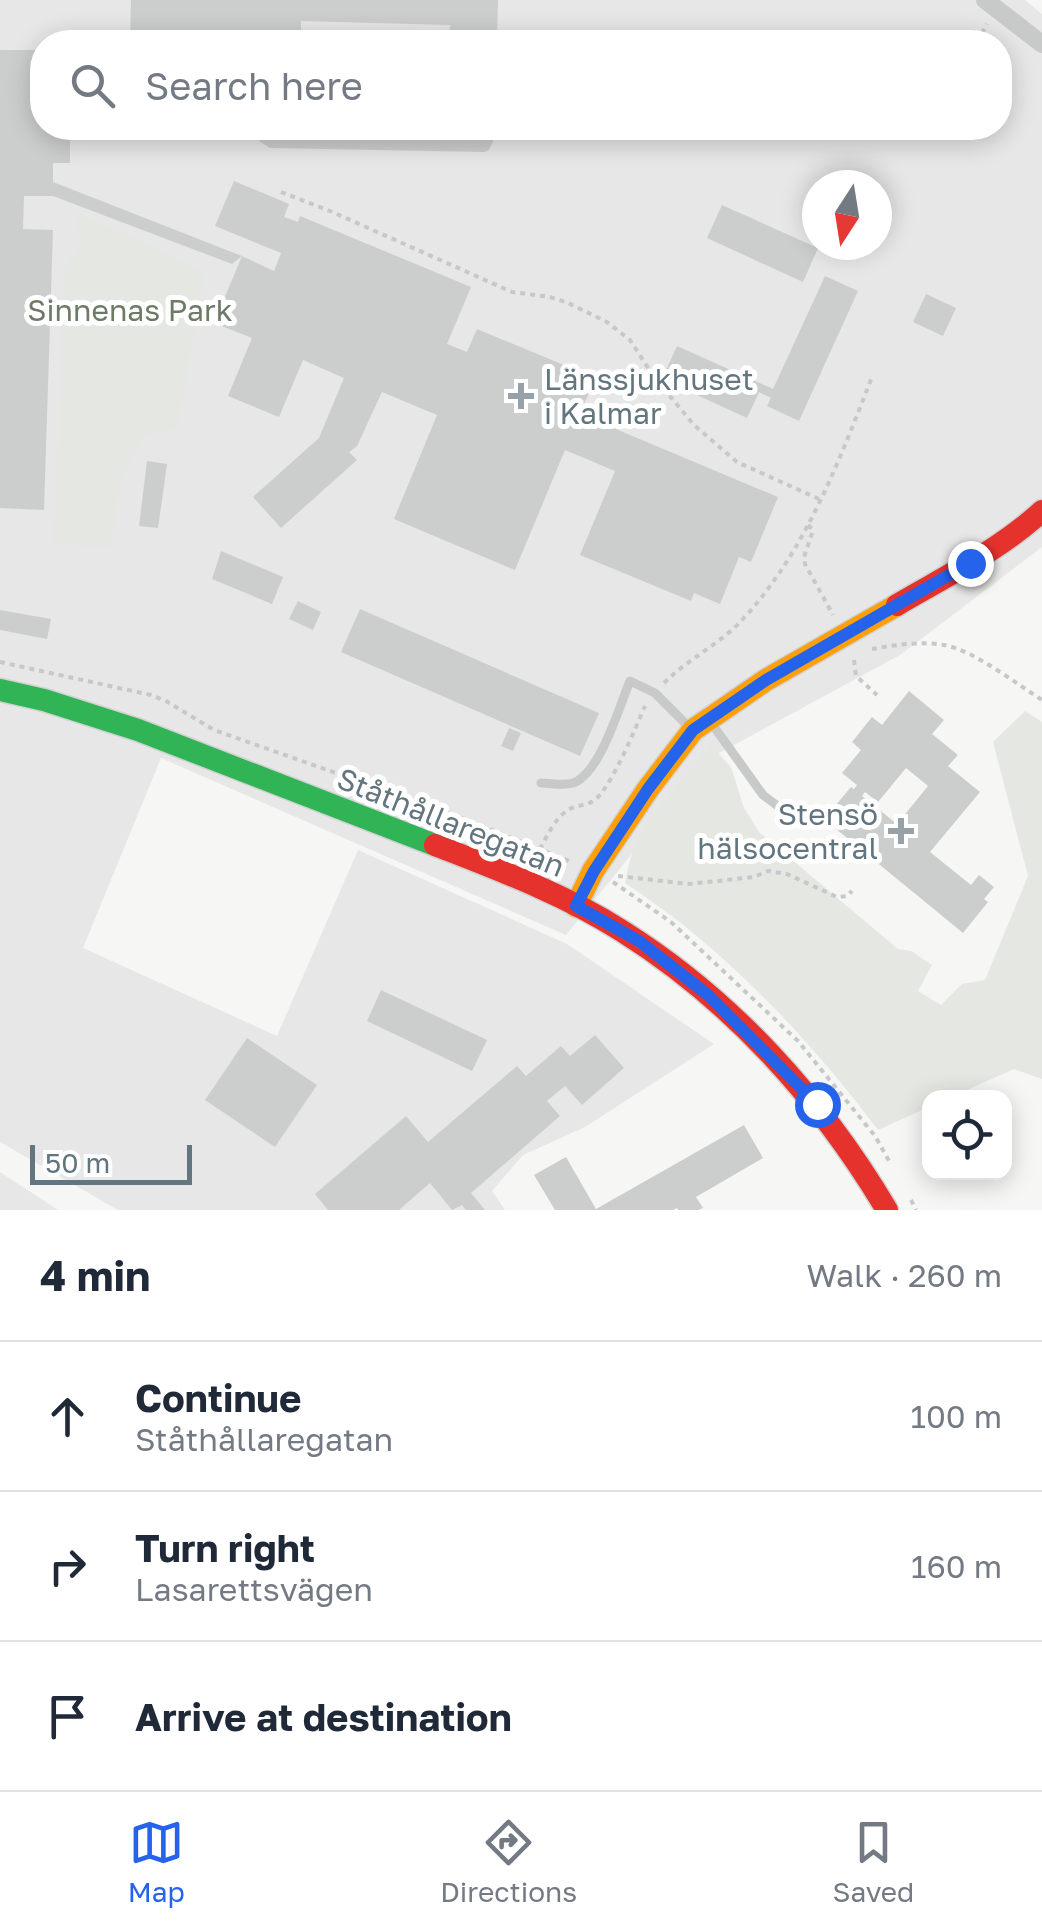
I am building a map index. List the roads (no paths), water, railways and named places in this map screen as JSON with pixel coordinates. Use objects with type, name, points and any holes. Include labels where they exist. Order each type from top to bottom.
[{"type":"street","points":[[985,0],[1042,44]]},
{"type":"street","points":[[576,906],[602,876],[648,789],[700,725],[766,680],[970,563],[1026,526],[1042,510]]},
{"type":"street","name":"Ståthållaregatan","points":[[0,690],[24,693],[139,730],[460,856],[576,906],[639,941],[708,995],[817,1104],[886,1210]]},
{"type":"lane","points":[[541,782],[572,783],[585,776],[598,761],[630,681],[700,725],[763,795],[783,810]]},
{"type":"place","name":"Länssjukhuset i Kalmar","points":[[521,396]]},
{"type":"place","name":"Stensö hälsocentral","points":[[901,831]]},
{"type":"park label","name":"Sinnenas Park","points":[[130,310]]}]
